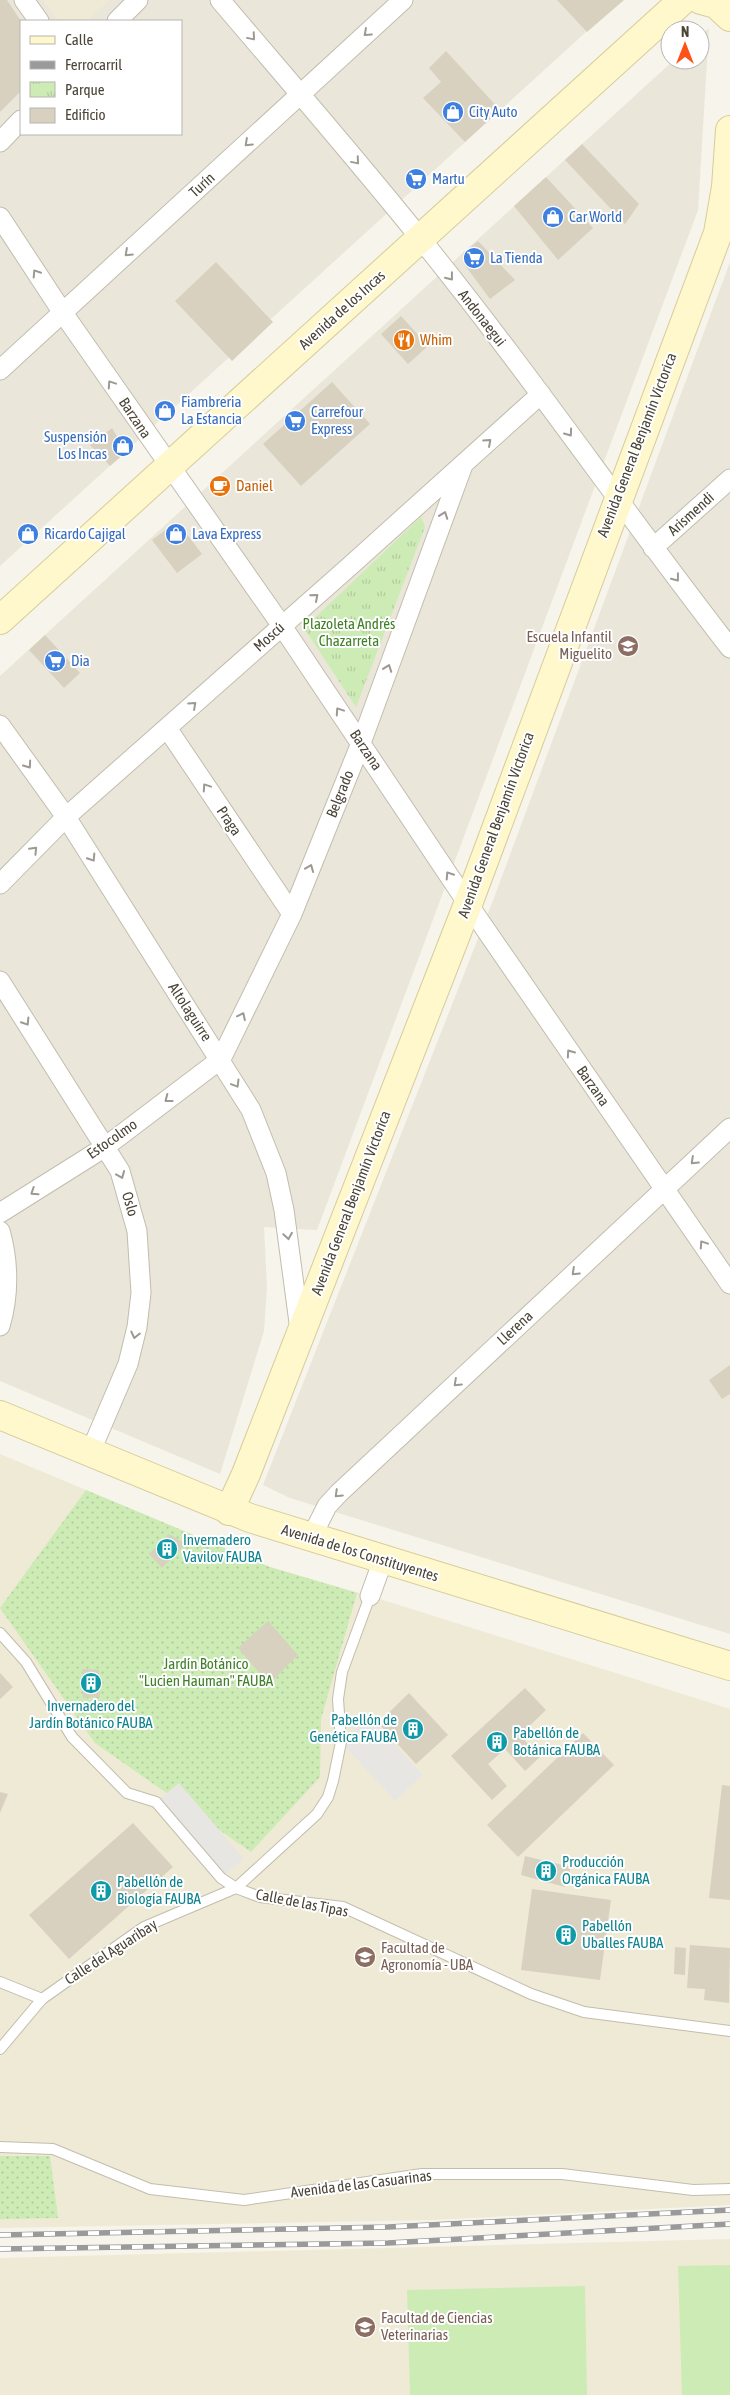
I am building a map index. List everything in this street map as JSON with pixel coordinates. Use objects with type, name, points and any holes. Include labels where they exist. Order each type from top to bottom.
[{"type":"main road","points":[[690,0],[716,4],[730,17]]},
{"type":"main road","name":"Avenida de los Incas","points":[[0,620],[420,238],[690,0]]},
{"type":"main road","name":"Avenida General Benjamín Victorica","points":[[230,1510],[468,904],[617,499],[718,233],[728,190],[730,130]]},
{"type":"main road","name":"Avenida de los Constituyentes","points":[[0,1415],[230,1510],[311,1538],[725,1659]]},
{"type":"street","points":[[24,0],[38,20]]},
{"type":"street","points":[[118,20],[138,0]]},
{"type":"street","name":"Andonaegui","points":[[220,0],[420,238],[541,394],[653,548],[730,648]]},
{"type":"street","name":"Turín","points":[[0,370],[403,0]]},
{"type":"street","points":[[0,142],[20,121]]},
{"type":"street","name":"Barzana","points":[[0,218],[63,314],[282,626],[468,904],[730,1284]]},
{"type":"street","name":"Moscú","points":[[0,884],[66,817],[541,394]]},
{"type":"street","name":"Belgrado","points":[[221,1060],[292,914],[361,742],[463,465]]},
{"type":"street","name":"Arismendi","points":[[653,548],[730,479]]},
{"type":"street","name":"Altolaguirre","points":[[0,725],[66,817],[251,1110],[276,1173],[284,1210],[300,1333]]},
{"type":"street","name":"Praga","points":[[167,728],[292,914]]},
{"type":"street","name":"Oslo","points":[[0,981],[120,1171],[137,1231],[141,1293],[137,1327],[128,1364],[90,1453]]},
{"type":"street","name":"Estocolmo","points":[[0,1214],[105,1146],[221,1060]]},
{"type":"street","name":"Llerena","points":[[311,1538],[326,1506],[339,1493],[730,1128]]},
{"type":"street","points":[[0,1231],[4,1245],[6,1301],[0,1326]]},
{"type":"street","points":[[370,1596],[383,1560]]},
{"type":"lane","name":"Calle del Aguaribay","points":[[0,2049],[42,1999],[144,1927],[236,1888],[318,1814],[328,1797],[341,1742],[338,1699],[342,1672],[370,1596]]},
{"type":"lane","name":"Calle de las Tipas","points":[[0,1633],[26,1662],[72,1737],[127,1793],[156,1802],[221,1878],[236,1888],[260,1897],[343,1908],[531,1994],[584,2012],[730,2031]]},
{"type":"lane","points":[[0,1982],[42,1999]]},
{"type":"lane","name":"Avenida de las Casuarinas","points":[[0,2146],[53,2149],[150,2189],[244,2200],[422,2174],[562,2174],[693,2190],[730,2189]]},
{"type":"shaded area","points":[[0,0],[621,0],[0,566]]},
{"type":"shaded area","points":[[43,0],[110,0],[88,20],[57,20]]},
{"type":"shaded area","points":[[663,70],[706,70],[698,210],[317,1230],[264,1227],[267,1288],[264,1331],[220,1474],[0,1381],[0,676]]},
{"type":"shaded area","points":[[730,262],[730,1634],[290,1498],[263,1485],[494,898]]},
{"type":"shaded area","name":"Facultad de Agronomía - UBA","points":[[0,1454],[270,1567],[370,1596],[730,1709],[730,2205],[432,2220],[0,2228]]},
{"type":"shaded area","points":[[369,1716],[423,1775],[395,1801],[341,1742]]},
{"type":"shaded area","points":[[179,1783],[244,1859],[221,1878],[156,1802]]},
{"type":"shaded area","name":"Facultad de Ciencias Veterinarias","points":[[730,2239],[730,2395],[0,2395],[0,2258]]},
{"type":"green space","name":"Plazoleta Andrés Chazarreta","points":[[421,517],[425,527],[356,707],[304,628]]},
{"type":"green space","name":"Jardín Botánico \"Lucien Hauman\" FAUBA","points":[[86,1490],[270,1567],[357,1593],[321,1719],[320,1777],[251,1852],[95,1743],[0,1608]]},
{"type":"green space","points":[[0,2156],[50,2156],[58,2218],[0,2219]]},
{"type":"green space","points":[[730,2265],[730,2395],[682,2395],[678,2266]]},
{"type":"green space","points":[[585,2286],[587,2395],[410,2395],[407,2290]]},
{"type":"building","points":[[0,0],[7,0],[20,20],[20,92],[0,112]]},
{"type":"building","points":[[557,0],[624,0],[587,32]]},
{"type":"building","points":[[446,51],[500,110],[465,142],[423,98],[441,82],[429,68]]},
{"type":"building","points":[[582,144],[639,204],[625,224],[565,160]]},
{"type":"building","name":"Car World","points":[[546,177],[593,228],[558,260],[514,206]]},
{"type":"building","points":[[478,241],[515,280],[490,299],[464,264],[463,253]]},
{"type":"building","points":[[216,262],[273,322],[232,361],[175,301]]},
{"type":"building","name":"Whim","points":[[401,316],[428,346],[408,364],[381,334]]},
{"type":"building","points":[[332,382],[370,424],[301,486],[263,444]]},
{"type":"building","points":[[112,428],[121,443],[123,455],[110,466],[90,445]]},
{"type":"building","points":[[173,524],[180,525],[202,554],[177,573],[152,540]]},
{"type":"building","name":"Dia","points":[[45,635],[80,673],[64,688],[29,650]]},
{"type":"building","points":[[730,1365],[730,1394],[722,1399],[709,1380]]},
{"type":"building","name":"Invernadero Vavilov FAUBA","points":[[169,1534],[186,1544],[162,1568],[149,1554]]},
{"type":"building","points":[[268,1621],[298,1655],[269,1684],[238,1648]]},
{"type":"building","name":"Invernadero del Jardín Botánico FAUBA","points":[[82,1669],[99,1670],[100,1697],[83,1698]]},
{"type":"building","points":[[0,1673],[13,1687],[0,1699]]},
{"type":"building","name":"Pabellón de Botánica FAUBA","points":[[525,1688],[546,1710],[520,1735],[540,1757],[525,1771],[505,1749],[488,1764],[507,1786],[492,1800],[451,1756]]},
{"type":"building","name":"Pabellón de Genética FAUBA","points":[[409,1693],[448,1735],[416,1764],[378,1723]]},
{"type":"building","points":[[583,1733],[614,1765],[518,1857],[487,1825]]},
{"type":"building","points":[[722,1785],[730,1786],[730,1900],[709,1898]]},
{"type":"building","points":[[0,1792],[8,1794],[0,1813]]},
{"type":"building","name":"Pabellón de Biología FAUBA","points":[[133,1823],[173,1867],[69,1959],[29,1915]]},
{"type":"building","name":"Producción Orgánica FAUBA","points":[[525,1856],[571,1867],[565,1887],[521,1875]]},
{"type":"building","name":"Pabellón Uballes FAUBA","points":[[532,1889],[611,1900],[600,1980],[521,1970]]},
{"type":"building","points":[[690,1945],[730,1948],[729,2003],[704,2000],[705,1989],[687,1988]]},
{"type":"building","points":[[675,1947],[686,1948],[685,1975],[674,1974]]},
{"type":"railway","points":[[0,2235],[388,2227],[730,2210]]},
{"type":"railway","points":[[0,2249],[388,2243],[730,2224]]},
{"type":"place","name":"City Auto","points":[[453,112]]},
{"type":"place","name":"Martu","points":[[416,179]]},
{"type":"place","name":"Car World","points":[[553,217]]},
{"type":"place","name":"La Tienda","points":[[474,258]]},
{"type":"place","name":"Whim","points":[[404,340]]},
{"type":"place","name":"Fiambreria La Estancia","points":[[165,411]]},
{"type":"place","name":"Carrefour Express","points":[[295,421]]},
{"type":"place","name":"Suspensión Los Incas","points":[[123,446]]},
{"type":"place","name":"Daniel","points":[[220,486]]},
{"type":"place","name":"Ricardo Cajigal","points":[[28,534]]},
{"type":"place","name":"Lava Express","points":[[176,534]]},
{"type":"place","name":"Escuela Infantil Miguelito","points":[[628,646]]},
{"type":"place","name":"Dia","points":[[55,661]]},
{"type":"place","name":"Invernadero Vavilov FAUBA","points":[[167,1549]]},
{"type":"place","name":"Invernadero del Jardín Botánico FAUBA","points":[[91,1683]]},
{"type":"place","name":"Pabellón de Genética FAUBA","points":[[413,1729]]},
{"type":"place","name":"Pabellón de Botánica FAUBA","points":[[497,1742]]},
{"type":"place","name":"Producción Orgánica FAUBA","points":[[546,1871]]},
{"type":"place","name":"Pabellón de Biología FAUBA","points":[[101,1891]]},
{"type":"place","name":"Pabellón Uballes FAUBA","points":[[566,1935]]},
{"type":"place","name":"Facultad de Agronomía - UBA","points":[[365,1957]]},
{"type":"place","name":"Facultad de Ciencias Veterinarias","points":[[365,2327]]}]
